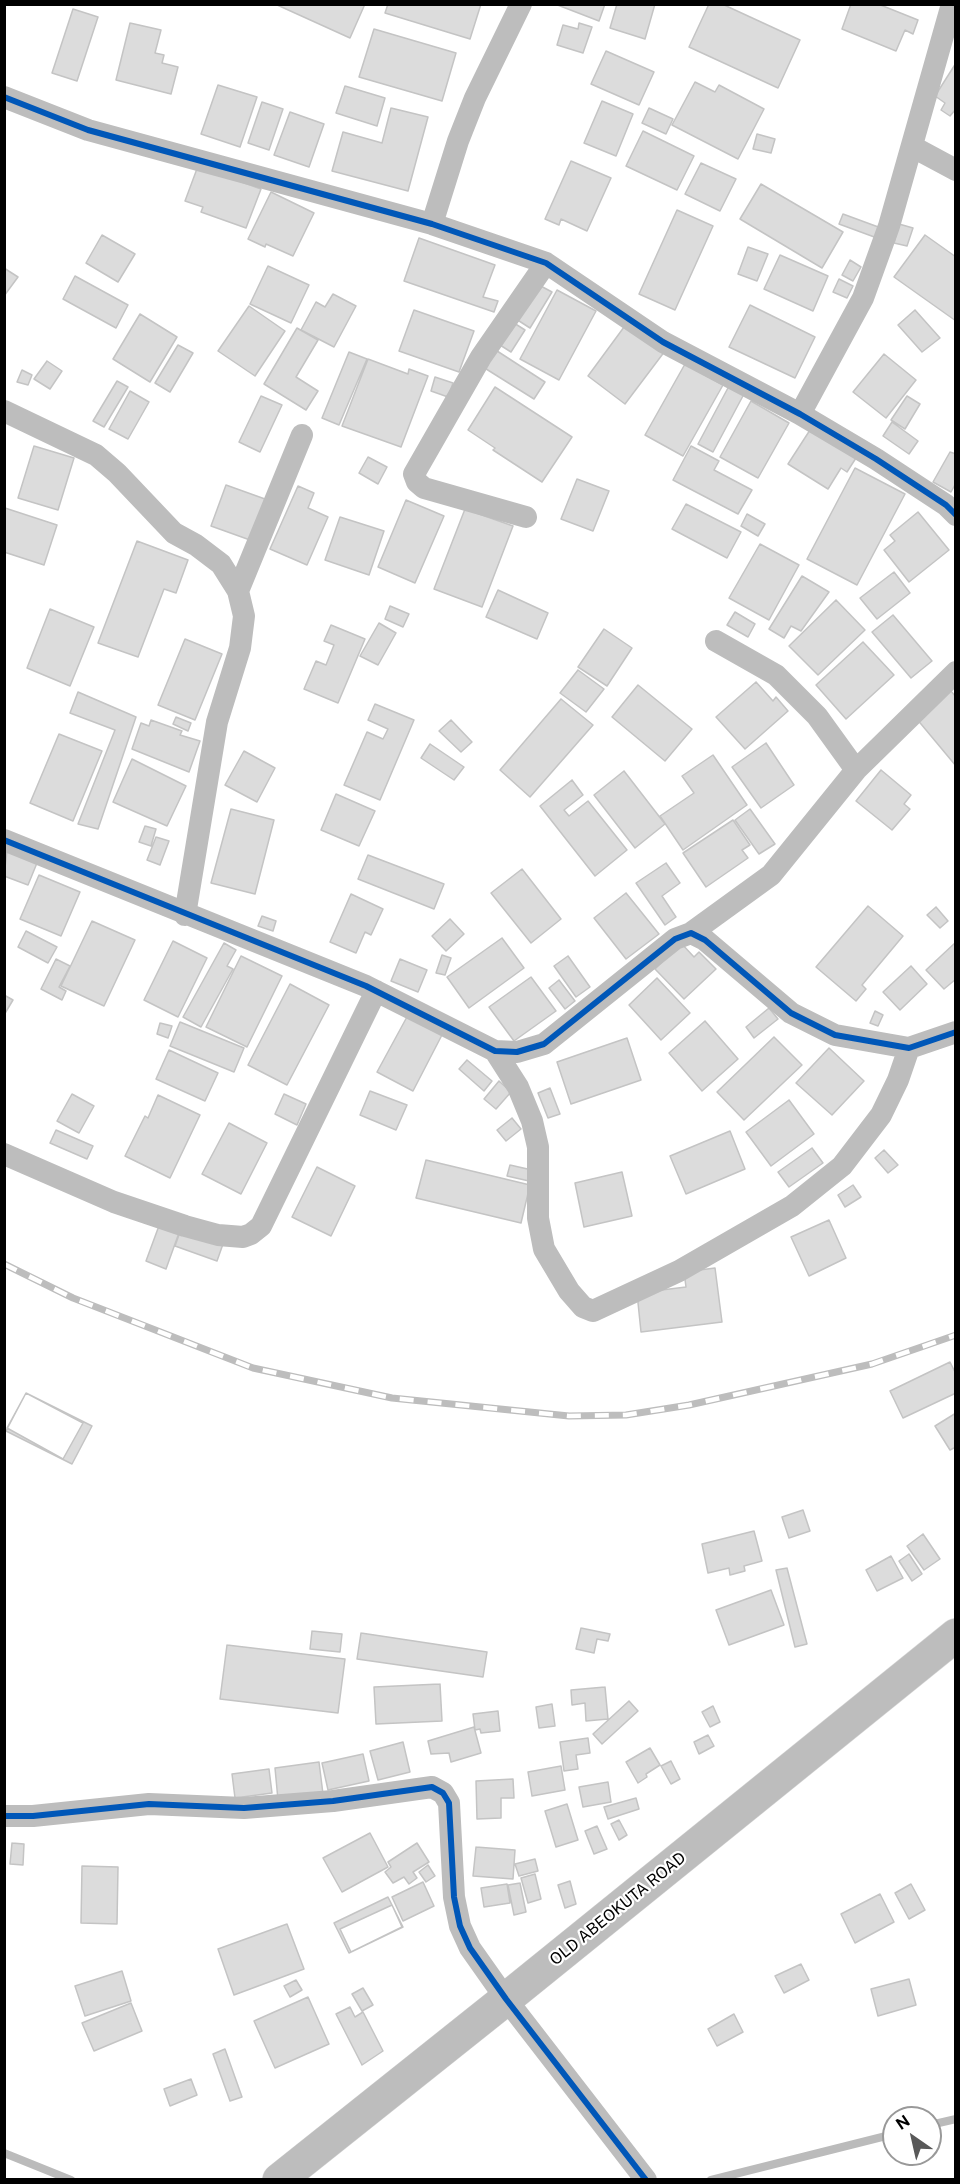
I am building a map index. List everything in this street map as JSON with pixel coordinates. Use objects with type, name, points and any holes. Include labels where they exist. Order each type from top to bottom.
[{"type":"highway","name":"OLD ABEOKUTA ROAD","points":[[279,2180],[506,2000],[956,1635]]},
{"type":"street","points":[[432,224],[471,109],[520,4]]},
{"type":"street","points":[[800,414],[863,298],[889,226],[951,28],[952,4]]},
{"type":"street","points":[[4,97],[88,130],[432,224],[546,263],[663,342],[800,414],[876,459],[946,505],[956,515]]},
{"type":"street","points":[[912,147],[956,170]]},
{"type":"street","points":[[526,517],[424,488],[417,482],[414,474],[482,357],[546,263]]},
{"type":"street","points":[[4,411],[96,455],[117,473],[174,533],[196,545],[221,564],[238,591],[244,616],[240,648],[217,722],[185,915]]},
{"type":"street","points":[[238,591],[302,435]]},
{"type":"street","points":[[716,641],[776,675],[817,716],[856,770]]},
{"type":"street","points":[[4,840],[376,991],[495,1051],[517,1052],[544,1044],[675,939],[691,933],[771,875],[856,770],[956,672]]},
{"type":"street","points":[[691,933],[705,940],[791,1014],[834,1035],[909,1047],[956,1032]]},
{"type":"street","points":[[4,1154],[114,1202],[185,1226],[218,1234],[243,1237],[251,1234],[261,1226],[376,991]]},
{"type":"street","points":[[495,1051],[518,1087],[532,1121],[539,1156],[538,1218],[544,1249],[569,1291],[583,1307],[593,1311],[680,1270],[781,1212],[842,1166],[881,1115],[898,1080],[909,1047]]},
{"type":"street","points":[[4,1816],[33,1816],[149,1804],[244,1808],[333,1801],[432,1788],[444,1793],[449,1803],[454,1897],[460,1926],[470,1948],[506,2000],[646,2180]]},
{"type":"building","points":[[275,4],[365,4],[350,38]]},
{"type":"building","points":[[388,4],[481,4],[470,39],[385,13]]},
{"type":"building","points":[[555,4],[605,4],[599,21]]},
{"type":"building","points":[[617,4],[655,4],[645,39],[610,28]]},
{"type":"building","points":[[709,4],[722,4],[800,40],[778,88],[689,47]]},
{"type":"building","points":[[851,4],[878,4],[918,20],[913,34],[905,30],[896,51],[842,29]]},
{"type":"building","points":[[73,9],[98,17],[77,81],[52,73]]},
{"type":"building","points":[[130,23],[161,30],[155,53],[164,55],[162,63],[178,67],[171,94],[116,80]]},
{"type":"building","points":[[579,23],[592,27],[583,53],[557,45],[563,25],[578,29]]},
{"type":"building","points":[[374,29],[456,53],[442,101],[359,77]]},
{"type":"building","points":[[606,51],[654,72],[639,105],[591,84]]},
{"type":"building","points":[[956,63],[956,109],[950,116],[941,110],[945,103],[935,96]]},
{"type":"building","points":[[695,82],[715,92],[719,85],[764,109],[738,159],[672,125]]},
{"type":"building","points":[[218,85],[257,97],[240,147],[201,134]]},
{"type":"building","points":[[345,86],[385,98],[377,126],[336,113]]},
{"type":"building","points":[[602,101],[633,114],[616,156],[584,143]]},
{"type":"building","points":[[262,102],[283,109],[269,150],[248,143]]},
{"type":"building","points":[[391,108],[428,117],[408,191],[332,171],[343,132],[382,143]]},
{"type":"building","points":[[649,108],[673,119],[666,134],[642,123]]},
{"type":"building","points":[[290,112],[324,124],[309,167],[274,155]]},
{"type":"building","points":[[643,131],[694,156],[677,190],[626,166]]},
{"type":"building","points":[[757,134],[775,139],[771,153],[753,149]]},
{"type":"building","points":[[571,161],[611,178],[587,231],[561,219],[559,225],[545,219]]},
{"type":"building","points":[[701,163],[736,179],[720,211],[685,194]]},
{"type":"building","points":[[198,166],[261,189],[246,228],[201,212],[203,207],[185,201]]},
{"type":"building","points":[[761,184],[843,232],[822,268],[740,219]]},
{"type":"building","points":[[271,192],[314,213],[293,256],[248,239]]},
{"type":"building","points":[[677,210],[713,226],[675,310],[639,294]]},
{"type":"building","points":[[843,214],[881,228],[877,238],[839,224]]},
{"type":"building","points":[[899,224],[913,228],[907,246],[894,243]]},
{"type":"building","points":[[102,235],[135,254],[118,282],[86,263]]},
{"type":"building","points":[[925,235],[956,257],[956,321],[894,277]]},
{"type":"building","points":[[419,238],[495,265],[483,297],[498,301],[494,312],[404,281]]},
{"type":"building","points":[[748,247],[768,254],[757,281],[738,274]]},
{"type":"building","points":[[780,255],[828,276],[813,311],[764,289]]},
{"type":"building","points":[[850,260],[861,267],[853,281],[842,275]]},
{"type":"building","points":[[268,266],[309,285],[291,323],[250,304]]},
{"type":"building","points":[[4,268],[18,277],[4,296]]},
{"type":"building","points":[[75,276],[128,305],[116,328],[63,299]]},
{"type":"building","points":[[839,279],[853,286],[847,298],[833,292]]},
{"type":"building","points":[[537,284],[552,292],[530,328],[516,319]]},
{"type":"building","points":[[557,290],[596,311],[559,380],[520,359]]},
{"type":"building","points":[[333,294],[356,306],[334,347],[301,330],[316,302],[325,307]]},
{"type":"building","points":[[750,305],[815,337],[795,378],[729,347]]},
{"type":"building","points":[[249,306],[285,331],[255,376],[218,351]]},
{"type":"building","points":[[414,310],[474,331],[459,372],[399,351]]},
{"type":"building","points":[[915,310],[940,338],[922,352],[898,325]]},
{"type":"building","points":[[140,314],[177,337],[150,382],[113,359]]},
{"type":"building","points":[[514,323],[525,330],[511,352],[500,345]]},
{"type":"building","points":[[627,323],[665,351],[625,404],[588,376]]},
{"type":"building","points":[[297,328],[318,340],[296,377],[318,391],[306,410],[264,384]]},
{"type":"building","points":[[178,345],[193,353],[170,392],[155,383]]},
{"type":"building","points":[[494,349],[545,382],[534,399],[483,367]]},
{"type":"building","points":[[349,352],[367,359],[339,425],[322,418]]},
{"type":"building","points":[[884,354],[916,380],[886,418],[853,392]]},
{"type":"building","points":[[368,359],[408,374],[409,369],[428,376],[401,447],[342,426]]},
{"type":"building","points":[[47,361],[62,371],[50,389],[34,379]]},
{"type":"building","points":[[685,364],[723,385],[683,456],[645,435]]},
{"type":"building","points":[[22,370],[32,375],[28,385],[17,382]]},
{"type":"building","points":[[435,377],[453,383],[448,397],[431,391]]},
{"type":"building","points":[[117,381],[128,387],[104,427],[93,421]]},
{"type":"building","points":[[729,386],[744,394],[713,452],[698,444]]},
{"type":"building","points":[[495,387],[572,437],[542,482],[493,450],[495,448],[468,430]]},
{"type":"building","points":[[130,391],[149,402],[128,439],[109,429]]},
{"type":"building","points":[[261,396],[282,405],[260,452],[239,442]]},
{"type":"building","points":[[907,396],[920,404],[905,429],[891,420]]},
{"type":"building","points":[[751,401],[789,423],[758,478],[720,457]]},
{"type":"building","points":[[892,422],[918,441],[909,454],[883,436]]},
{"type":"building","points":[[810,430],[856,458],[847,472],[841,468],[828,489],[788,464]]},
{"type":"building","points":[[34,446],[74,458],[58,510],[18,498]]},
{"type":"building","points":[[691,446],[719,461],[714,470],[752,490],[738,514],[673,480]]},
{"type":"building","points":[[950,452],[956,454],[956,483],[951,492],[933,482]]},
{"type":"building","points":[[368,457],[387,467],[378,484],[359,473]]},
{"type":"building","points":[[855,468],[905,494],[857,585],[807,559]]},
{"type":"building","points":[[577,479],[609,491],[593,531],[561,519]]},
{"type":"building","points":[[226,485],[265,499],[250,540],[211,526]]},
{"type":"building","points":[[298,486],[314,493],[308,508],[328,517],[307,565],[270,549]]},
{"type":"building","points":[[406,500],[444,516],[415,583],[378,567]]},
{"type":"building","points":[[686,504],[741,532],[727,558],[672,529]]},
{"type":"building","points":[[5,508],[57,525],[44,565],[4,552]]},
{"type":"building","points":[[465,509],[513,526],[482,607],[434,589]]},
{"type":"building","points":[[918,512],[949,550],[909,582],[884,550],[895,541],[890,535]]},
{"type":"building","points":[[747,514],[765,524],[758,536],[741,526]]},
{"type":"building","points":[[340,517],[384,531],[369,575],[325,560]]},
{"type":"building","points":[[137,541],[188,560],[176,593],[164,589],[138,657],[98,643]]},
{"type":"building","points":[[760,544],[799,565],[769,620],[729,598]]},
{"type":"building","points":[[894,572],[910,593],[877,619],[860,598]]},
{"type":"building","points":[[802,576],[829,592],[801,631],[791,626],[784,638],[769,629]]},
{"type":"building","points":[[498,590],[548,613],[537,639],[486,617]]},
{"type":"building","points":[[836,600],[865,630],[818,675],[789,646]]},
{"type":"building","points":[[390,606],[409,614],[403,627],[385,619]]},
{"type":"building","points":[[50,609],[94,627],[70,686],[27,668]]},
{"type":"building","points":[[735,612],[755,624],[748,637],[727,625]]},
{"type":"building","points":[[893,615],[932,661],[911,678],[872,632]]},
{"type":"building","points":[[379,623],[396,633],[378,665],[360,656]]},
{"type":"building","points":[[331,625],[365,639],[338,703],[304,689],[316,661],[326,665],[334,645],[324,641]]},
{"type":"building","points":[[604,629],[632,648],[607,686],[578,667]]},
{"type":"building","points":[[185,639],[222,654],[195,720],[158,705]]},
{"type":"building","points":[[863,642],[894,675],[846,719],[816,685]]},
{"type":"building","points":[[578,670],[604,689],[586,712],[560,693]]},
{"type":"building","points":[[756,682],[773,701],[776,697],[788,711],[745,749],[716,717]]},
{"type":"building","points":[[638,685],[692,729],[665,761],[612,717]]},
{"type":"building","points":[[950,690],[956,697],[956,766],[916,718]]},
{"type":"building","points":[[78,692],[136,717],[98,829],[78,824],[115,730],[70,713]]},
{"type":"building","points":[[561,699],[593,725],[530,797],[500,770]]},
{"type":"building","points":[[375,704],[414,720],[380,800],[344,785],[367,732],[383,739],[388,729],[368,720]]},
{"type":"building","points":[[176,717],[191,723],[188,731],[173,724]]},
{"type":"building","points":[[151,720],[182,731],[180,735],[200,741],[189,772],[132,749],[141,723],[149,726]]},
{"type":"building","points":[[451,720],[472,742],[461,752],[439,731]]},
{"type":"building","points":[[59,734],[102,751],[73,821],[30,803]]},
{"type":"building","points":[[766,743],[794,785],[761,808],[732,767]]},
{"type":"building","points":[[430,744],[464,767],[454,780],[421,758]]},
{"type":"building","points":[[244,751],[275,768],[257,802],[225,785]]},
{"type":"building","points":[[713,755],[747,805],[683,850],[660,816],[694,793],[682,776]]},
{"type":"building","points":[[132,759],[186,786],[167,826],[113,802]]},
{"type":"building","points":[[881,770],[911,795],[904,804],[910,809],[892,830],[856,801]]},
{"type":"building","points":[[624,771],[665,824],[635,848],[594,795]]},
{"type":"building","points":[[572,780],[583,795],[564,810],[569,816],[588,801],[627,850],[595,876],[540,806]]},
{"type":"building","points":[[336,794],[375,811],[359,846],[321,830]]},
{"type":"building","points":[[231,809],[274,820],[255,894],[211,883]]},
{"type":"building","points":[[750,809],[775,844],[759,854],[735,820]]},
{"type":"building","points":[[733,820],[750,845],[742,850],[748,858],[706,887],[683,853]]},
{"type":"building","points":[[145,826],[156,829],[151,846],[139,842]]},
{"type":"building","points":[[156,837],[169,841],[160,865],[147,860]]},
{"type":"building","points":[[7,851],[37,863],[28,885],[4,876]]},
{"type":"building","points":[[368,855],[444,884],[434,909],[358,879]]},
{"type":"building","points":[[666,863],[680,883],[662,896],[676,917],[665,925],[636,883]]},
{"type":"building","points":[[522,869],[561,919],[531,943],[491,893]]},
{"type":"building","points":[[39,875],[80,892],[61,936],[20,919]]},
{"type":"building","points":[[626,893],[659,934],[626,959],[594,918]]},
{"type":"building","points":[[351,894],[383,909],[371,935],[365,932],[356,953],[330,942]]},
{"type":"building","points":[[868,906],[903,936],[862,985],[866,989],[856,1001],[816,967]]},
{"type":"building","points":[[936,907],[948,921],[940,928],[927,915]]},
{"type":"building","points":[[262,916],[276,921],[273,931],[258,926]]},
{"type":"building","points":[[450,919],[464,934],[446,951],[432,936]]},
{"type":"building","points":[[92,921],[135,940],[104,1006],[61,986]]},
{"type":"building","points":[[26,931],[57,947],[48,963],[18,947]]},
{"type":"building","points":[[502,938],[524,968],[469,1008],[447,977]]},
{"type":"building","points":[[173,941],[207,958],[178,1017],[144,1000]]},
{"type":"building","points":[[956,942],[956,979],[944,989],[926,970]]},
{"type":"building","points":[[224,943],[236,950],[227,966],[233,969],[201,1027],[183,1017]]},
{"type":"building","points":[[681,943],[694,957],[699,952],[716,969],[684,999],[655,969]]},
{"type":"building","points":[[442,955],[451,958],[445,975],[436,973]]},
{"type":"building","points":[[241,956],[282,976],[247,1047],[206,1027]]},
{"type":"building","points":[[568,956],[590,987],[576,997],[554,966]]},
{"type":"building","points":[[56,959],[70,966],[59,987],[66,991],[62,1000],[41,989]]},
{"type":"building","points":[[400,959],[427,970],[418,992],[391,981]]},
{"type":"building","points":[[911,966],[927,984],[900,1010],[883,992]]},
{"type":"building","points":[[531,977],[556,1011],[514,1041],[489,1007]]},
{"type":"building","points":[[657,978],[690,1013],[661,1040],[629,1005]]},
{"type":"building","points":[[559,980],[575,1001],[565,1009],[549,988]]},
{"type":"building","points":[[290,984],[329,1005],[287,1085],[248,1065]]},
{"type":"building","points":[[4,995],[13,1000],[4,1015]]},
{"type":"building","points":[[769,1008],[778,1019],[754,1038],[746,1027]]},
{"type":"building","points":[[875,1011],[883,1015],[878,1026],[870,1023]]},
{"type":"building","points":[[408,1015],[443,1033],[413,1091],[377,1072]]},
{"type":"building","points":[[705,1021],[738,1059],[702,1091],[669,1053]]},
{"type":"building","points":[[180,1022],[244,1048],[234,1072],[170,1046]]},
{"type":"building","points":[[160,1023],[172,1026],[168,1038],[157,1034]]},
{"type":"building","points":[[774,1037],[802,1065],[744,1120],[717,1092]]},
{"type":"building","points":[[627,1038],[641,1080],[571,1104],[557,1062]]},
{"type":"building","points":[[829,1048],[864,1081],[832,1115],[796,1083]]},
{"type":"building","points":[[169,1050],[218,1073],[205,1101],[156,1079]]},
{"type":"building","points":[[467,1060],[492,1081],[484,1091],[459,1069]]},
{"type":"building","points":[[499,1081],[511,1092],[496,1109],[484,1099]]},
{"type":"building","points":[[550,1088],[560,1114],[548,1118],[538,1093]]},
{"type":"building","points":[[370,1091],[407,1105],[396,1130],[360,1115]]},
{"type":"building","points":[[72,1094],[94,1106],[79,1133],[57,1121]]},
{"type":"building","points":[[284,1094],[306,1104],[297,1125],[275,1114]]},
{"type":"building","points":[[158,1095],[200,1115],[170,1178],[125,1156],[145,1116],[148,1118]]},
{"type":"building","points":[[789,1100],[814,1134],[771,1166],[746,1132]]},
{"type":"building","points":[[512,1118],[521,1129],[506,1141],[497,1130]]},
{"type":"building","points":[[229,1123],[267,1143],[241,1194],[202,1174]]},
{"type":"building","points":[[56,1130],[93,1146],[87,1159],[50,1143]]},
{"type":"building","points":[[730,1131],[745,1169],[686,1194],[670,1156]]},
{"type":"building","points":[[812,1148],[823,1163],[789,1187],[778,1172]]},
{"type":"building","points":[[884,1150],[898,1165],[888,1173],[875,1158]]},
{"type":"building","points":[[426,1160],[530,1185],[521,1223],[416,1198]]},
{"type":"building","points":[[510,1165],[532,1170],[529,1181],[507,1176]]},
{"type":"building","points":[[317,1167],[355,1186],[331,1236],[292,1217]]},
{"type":"building","points":[[622,1172],[632,1216],[584,1227],[575,1183]]},
{"type":"building","points":[[853,1185],[861,1197],[845,1207],[838,1195]]},
{"type":"building","points":[[829,1220],[846,1258],[809,1276],[791,1237]]},
{"type":"building","points":[[160,1223],[180,1230],[166,1269],[146,1261]]},
{"type":"building","points":[[181,1229],[223,1244],[217,1261],[175,1246]]},
{"type":"building","points":[[715,1268],[722,1322],[641,1332],[637,1293],[686,1287],[684,1272]]},
{"type":"building","points":[[950,1362],[956,1374],[956,1393],[903,1418],[890,1391]]},
{"type":"building","points":[[26,1393],[92,1426],[72,1464],[6,1431]]},
{"type":"building","points":[[26,1393],[83,1423],[63,1459],[7,1428]]},
{"type":"building","points":[[956,1413],[956,1447],[950,1450],[935,1426]]},
{"type":"building","points":[[803,1510],[810,1531],[789,1538],[782,1517]]},
{"type":"building","points":[[754,1531],[762,1561],[744,1566],[745,1571],[730,1575],[729,1568],[708,1573],[702,1544]]},
{"type":"building","points":[[923,1534],[940,1559],[924,1570],[907,1546]]},
{"type":"building","points":[[909,1554],[922,1574],[912,1581],[899,1561]]},
{"type":"building","points":[[891,1556],[903,1578],[877,1591],[866,1570]]},
{"type":"building","points":[[787,1568],[807,1644],[795,1647],[776,1570]]},
{"type":"building","points":[[771,1590],[784,1625],[729,1645],[716,1610]]},
{"type":"building","points":[[581,1628],[610,1634],[608,1641],[597,1639],[594,1653],[576,1649]]},
{"type":"building","points":[[312,1631],[342,1634],[340,1652],[310,1649]]},
{"type":"building","points":[[361,1633],[487,1652],[483,1677],[357,1659]]},
{"type":"building","points":[[227,1645],[345,1659],[338,1713],[220,1699]]},
{"type":"building","points":[[440,1684],[442,1721],[376,1724],[374,1687]]},
{"type":"building","points":[[605,1687],[608,1719],[586,1721],[585,1703],[572,1705],[571,1690]]},
{"type":"building","points":[[629,1701],[638,1711],[602,1744],[593,1734]]},
{"type":"building","points":[[552,1704],[555,1726],[539,1728],[536,1707]]},
{"type":"building","points":[[713,1706],[720,1722],[710,1727],[702,1712]]},
{"type":"building","points":[[498,1711],[500,1731],[481,1733],[480,1729],[475,1730],[473,1714]]},
{"type":"building","points":[[474,1727],[481,1753],[451,1762],[449,1753],[431,1754],[428,1741]]},
{"type":"building","points":[[708,1735],[714,1746],[699,1754],[694,1742]]},
{"type":"building","points":[[588,1738],[590,1753],[576,1755],[578,1769],[564,1771],[560,1742]]},
{"type":"building","points":[[403,1742],[410,1772],[378,1780],[370,1751]]},
{"type":"building","points":[[650,1748],[660,1765],[646,1774],[647,1777],[638,1783],[626,1762]]},
{"type":"building","points":[[363,1754],[369,1781],[328,1790],[322,1763]]},
{"type":"building","points":[[671,1761],[680,1779],[671,1784],[661,1766]]},
{"type":"building","points":[[319,1762],[323,1794],[278,1800],[275,1768]]},
{"type":"building","points":[[561,1766],[565,1790],[532,1796],[528,1772]]},
{"type":"building","points":[[269,1769],[272,1793],[235,1798],[232,1774]]},
{"type":"building","points":[[513,1779],[514,1798],[501,1798],[501,1818],[477,1819],[476,1781]]},
{"type":"building","points":[[608,1782],[611,1802],[583,1807],[579,1787]]},
{"type":"building","points":[[636,1798],[639,1809],[608,1819],[604,1807]]},
{"type":"building","points":[[567,1804],[578,1840],[556,1847],[545,1811]]},
{"type":"building","points":[[619,1820],[627,1835],[619,1840],[611,1824]]},
{"type":"building","points":[[597,1826],[607,1849],[594,1854],[585,1831]]},
{"type":"building","points":[[370,1833],[388,1867],[342,1892],[323,1858]]},
{"type":"building","points":[[12,1843],[24,1844],[23,1865],[10,1864]]},
{"type":"building","points":[[417,1843],[429,1862],[413,1872],[417,1878],[409,1884],[404,1877],[393,1883],[385,1872],[391,1867],[388,1862]]},
{"type":"building","points":[[476,1847],[515,1850],[513,1879],[473,1876]]},
{"type":"building","points":[[535,1859],[538,1871],[519,1876],[515,1864]]},
{"type":"building","points":[[428,1865],[435,1876],[426,1882],[419,1872]]},
{"type":"building","points":[[82,1866],[118,1867],[117,1924],[81,1923]]},
{"type":"building","points":[[535,1874],[541,1899],[528,1903],[521,1878]]},
{"type":"building","points":[[570,1881],[576,1904],[565,1908],[558,1885]]},
{"type":"building","points":[[423,1882],[434,1906],[403,1921],[392,1897]]},
{"type":"building","points":[[520,1883],[526,1912],[514,1915],[508,1885]]},
{"type":"building","points":[[507,1884],[510,1903],[484,1907],[481,1888]]},
{"type":"building","points":[[911,1884],[925,1910],[909,1919],[895,1893]]},
{"type":"building","points":[[880,1894],[894,1922],[855,1943],[841,1914]]},
{"type":"building","points":[[388,1897],[403,1927],[349,1953],[334,1923]]},
{"type":"building","points":[[392,1905],[402,1927],[351,1952],[340,1929]]},
{"type":"building","points":[[287,1924],[304,1969],[234,1995],[218,1949]]},
{"type":"building","points":[[801,1964],[809,1980],[784,1993],[775,1976]]},
{"type":"building","points":[[122,1971],[131,2001],[85,2016],[75,1986]]},
{"type":"building","points":[[909,1979],[916,2005],[878,2016],[871,1989]]},
{"type":"building","points":[[296,1980],[302,1990],[290,1997],[284,1986]]},
{"type":"building","points":[[363,1988],[373,2005],[362,2011],[352,1994]]},
{"type":"building","points":[[308,1997],[329,2044],[275,2068],[254,2021]]},
{"type":"building","points":[[131,2003],[142,2031],[94,2051],[82,2023]]},
{"type":"building","points":[[350,2007],[355,2017],[363,2012],[383,2051],[362,2065],[336,2014]]},
{"type":"building","points":[[734,2014],[743,2032],[717,2046],[708,2029]]},
{"type":"building","points":[[225,2049],[242,2097],[230,2101],[213,2054]]},
{"type":"building","points":[[191,2079],[197,2095],[170,2106],[164,2089]]},
{"type":"waterway","points":[[942,2122],[956,2119]]},
{"type":"waterway","points":[[711,2180],[882,2137]]},
{"type":"waterway","points":[[4,2153],[71,2180]]},
{"type":"railway","points":[[4,1264],[73,1298],[253,1368],[392,1398],[569,1416],[626,1415],[689,1405],[872,1364],[956,1335]]},
{"type":"cycle path","points":[[4,97],[88,130],[432,224],[546,263],[663,342],[800,414],[876,459],[946,505],[956,515]]},
{"type":"cycle path","points":[[4,840],[366,986],[495,1051],[517,1052],[544,1044],[675,939],[691,933],[705,940],[791,1013],[835,1035],[909,1048],[956,1032]]},
{"type":"cycle path","points":[[4,1816],[33,1816],[149,1804],[244,1808],[333,1801],[432,1787],[443,1793],[449,1803],[454,1897],[460,1926],[470,1948],[506,1999],[646,2180]]}]
